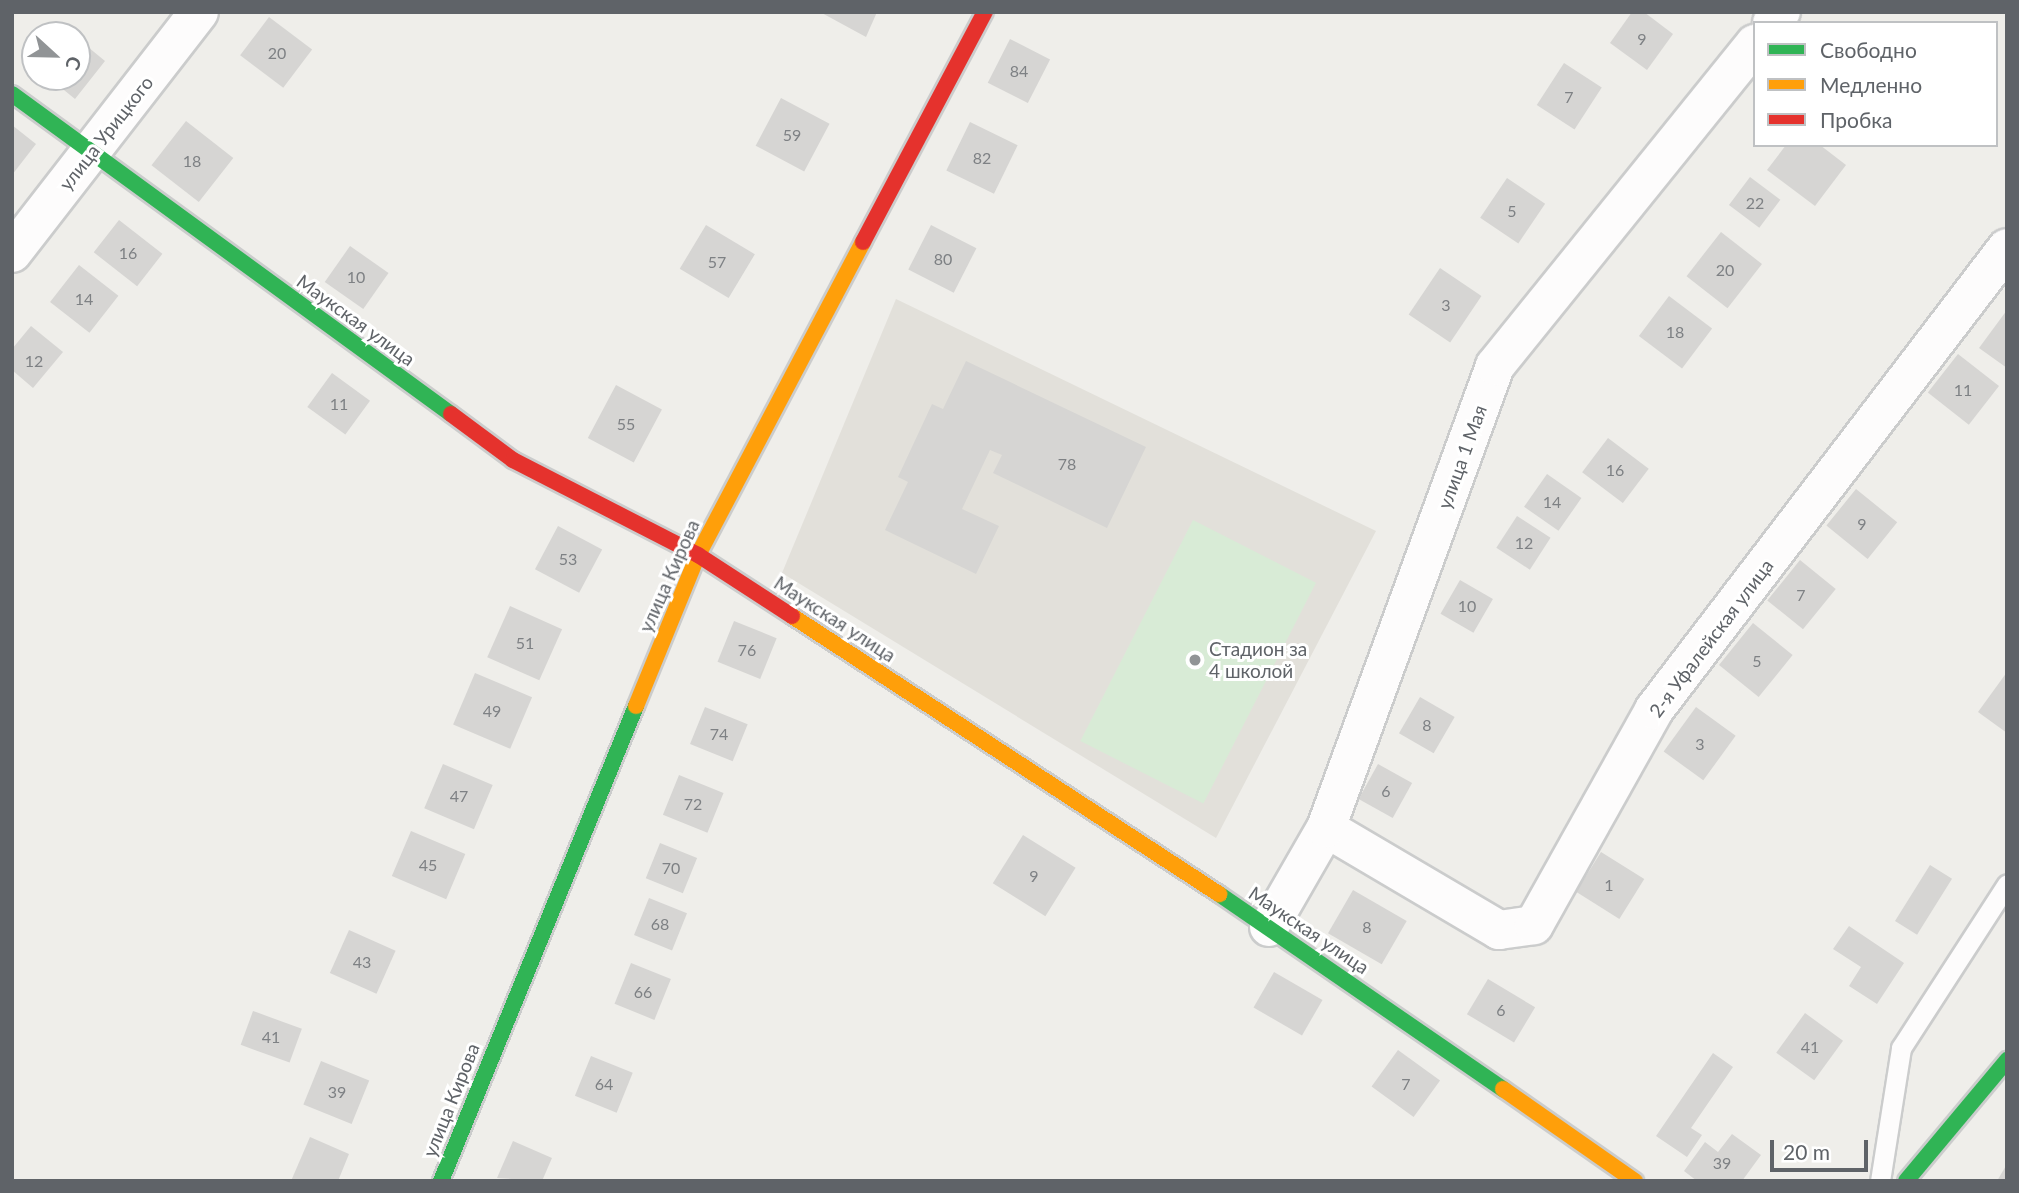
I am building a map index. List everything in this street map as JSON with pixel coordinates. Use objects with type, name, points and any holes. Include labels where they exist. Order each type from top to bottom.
[{"type":"street","name":"улица Урицкого","points":[[12,253],[199,12]]},
{"type":"street","name":"улица Кирова","points":[[441,1181],[698,555],[985,12]]},
{"type":"street","name":"улица 1 Мая","points":[[1269,927],[1326,828],[1495,366],[1753,46]]},
{"type":"street","name":"Маукская улица","points":[[12,94],[513,460],[698,555],[1269,927],[1635,1181]]},
{"type":"street","name":"2-я Уфалейская улица","points":[[1326,828],[1499,930],[1534,925],[1654,710],[2007,247]]},
{"type":"street","points":[[1906,1181],[2007,1059]]},
{"type":"lane","points":[[1880,1181],[1901,1048],[2007,884]]},
{"type":"shaded area","points":[[896,299],[1376,531],[1216,838],[782,573]]},
{"type":"green space","name":"Стадион за 4 школой","points":[[1193,520],[1316,583],[1203,804],[1080,741]]},
{"type":"building","points":[[820,12],[877,12],[866,37]]},
{"type":"building","points":[[1632,12],[1644,12],[1673,34],[1647,70],[1610,43]]},
{"type":"building","points":[[269,17],[312,49],[283,88],[240,55]]},
{"type":"building","points":[[1010,39],[1050,59],[1028,103],[988,83]]},
{"type":"building","points":[[91,50],[105,61],[91,79]]},
{"type":"building","points":[[1564,63],[1602,88],[1575,129],[1537,105]]},
{"type":"building","points":[[65,91],[81,91],[75,99]]},
{"type":"building","points":[[781,98],[830,124],[804,172],[756,146]]},
{"type":"building","points":[[186,121],[233,158],[199,202],[152,165]]},
{"type":"building","points":[[970,122],[1018,145],[994,194],[946,171]]},
{"type":"building","points":[[12,125],[36,144],[12,175]]},
{"type":"building","points":[[1784,147],[1823,147],[1846,165],[1815,206],[1767,170]]},
{"type":"building","points":[[1750,177],[1780,200],[1759,228],[1729,205]]},
{"type":"building","points":[[1507,178],[1545,204],[1518,244],[1480,218]]},
{"type":"building","points":[[119,220],[162,254],[137,286],[94,252]]},
{"type":"building","points":[[706,225],[755,254],[729,298],[680,269]]},
{"type":"building","points":[[931,225],[976,248],[954,293],[908,270]]},
{"type":"building","points":[[1721,232],[1762,264],[1727,308],[1687,276]]},
{"type":"building","points":[[350,246],[389,273],[363,309],[325,282]]},
{"type":"building","points":[[79,265],[118,296],[89,333],[50,302]]},
{"type":"building","points":[[1440,268],[1481,296],[1450,342],[1409,314]]},
{"type":"building","points":[[1669,296],[1712,328],[1682,368],[1639,336]]},
{"type":"building","points":[[2007,310],[2007,368],[1979,348]]},
{"type":"building","points":[[31,326],[63,352],[33,388],[12,370],[12,349]]},
{"type":"building","points":[[1958,354],[1999,386],[1969,425],[1928,393]]},
{"type":"building","points":[[966,361],[1146,447],[1107,528],[993,473],[1002,455],[990,450],[962,509],[999,526],[976,574],[885,530],[908,482],[898,477],[932,404],[943,409]]},
{"type":"building","points":[[332,373],[370,401],[345,435],[307,407]]},
{"type":"building","points":[[616,385],[662,409],[634,462],[588,438]]},
{"type":"building","points":[[1608,438],[1649,469],[1623,503],[1582,472]]},
{"type":"building","points":[[1547,474],[1581,498],[1558,531],[1524,507]]},
{"type":"building","points":[[1856,489],[1897,522],[1868,559],[1826,526]]},
{"type":"building","points":[[1517,516],[1551,538],[1530,570],[1496,548]]},
{"type":"building","points":[[558,526],[602,549],[579,593],[535,569]]},
{"type":"building","points":[[1800,560],[1836,589],[1803,629],[1767,600]]},
{"type":"building","points":[[1460,580],[1493,599],[1473,633],[1440,614]]},
{"type":"building","points":[[510,606],[562,629],[539,680],[487,657]]},
{"type":"building","points":[[734,621],[777,638],[760,679],[718,662]]},
{"type":"building","points":[[1753,623],[1793,655],[1759,697],[1719,665]]},
{"type":"building","points":[[2007,672],[2007,733],[1978,712]]},
{"type":"building","points":[[475,673],[532,697],[510,749],[453,725]]},
{"type":"building","points":[[1420,697],[1455,717],[1434,753],[1399,733]]},
{"type":"building","points":[[705,707],[748,724],[733,761],[690,744]]},
{"type":"building","points":[[1696,707],[1736,736],[1703,780],[1664,751]]},
{"type":"building","points":[[443,764],[493,785],[474,829],[424,808]]},
{"type":"building","points":[[1378,764],[1412,783],[1393,818],[1359,799]]},
{"type":"building","points":[[679,775],[724,793],[707,833],[663,815]]},
{"type":"building","points":[[411,831],[465,854],[446,899],[392,876]]},
{"type":"building","points":[[1023,835],[1076,868],[1045,916],[993,883]]},
{"type":"building","points":[[660,843],[697,858],[683,893],[646,878]]},
{"type":"building","points":[[1601,852],[1644,879],[1619,919],[1576,892]]},
{"type":"building","points":[[1930,865],[1952,879],[1917,935],[1895,921]]},
{"type":"building","points":[[1353,890],[1407,921],[1382,964],[1328,933]]},
{"type":"building","points":[[649,898],[687,913],[672,950],[634,935]]},
{"type":"building","points":[[1849,926],[1904,963],[1877,1004],[1849,986],[1861,967],[1833,949]]},
{"type":"building","points":[[349,930],[396,951],[376,994],[330,973]]},
{"type":"building","points":[[631,963],[671,979],[654,1020],[615,1004]]},
{"type":"building","points":[[1274,972],[1322,1000],[1302,1036],[1254,1008]]},
{"type":"building","points":[[1488,979],[1535,1007],[1514,1042],[1467,1014]]},
{"type":"building","points":[[253,1011],[302,1029],[290,1063],[241,1045]]},
{"type":"building","points":[[1805,1013],[1843,1041],[1814,1080],[1776,1053]]},
{"type":"building","points":[[1398,1050],[1440,1081],[1414,1117],[1372,1086]]},
{"type":"building","points":[[1713,1053],[1733,1067],[1691,1128],[1702,1135],[1687,1157],[1656,1136]]},
{"type":"building","points":[[591,1056],[633,1073],[617,1113],[575,1096]]},
{"type":"building","points":[[321,1061],[369,1080],[352,1124],[303,1105]]},
{"type":"building","points":[[1732,1134],[1761,1155],[1742,1181],[1697,1181],[1684,1171],[1705,1142],[1718,1152]]},
{"type":"building","points":[[310,1137],[349,1154],[338,1181],[291,1181]]},
{"type":"building","points":[[513,1141],[552,1158],[542,1181],[497,1178]]},
{"type":"building","points":[[2007,1164],[2007,1181],[1997,1181]]},
{"type":"traffic: fast","points":[[12,94],[451,414]]},
{"type":"traffic: fast","points":[[441,1181],[636,706]]},
{"type":"traffic: fast","points":[[1219,894],[1503,1089]]},
{"type":"traffic: fast","points":[[1906,1181],[2007,1060]]},
{"type":"traffic: slow","points":[[636,706],[698,555],[863,242]]},
{"type":"traffic: slow","points":[[792,616],[1219,894]]},
{"type":"traffic: slow","points":[[1503,1089],[1635,1181]]},
{"type":"traffic: jam","points":[[863,242],[985,12]]},
{"type":"traffic: jam","points":[[451,414],[513,460],[698,555],[792,616]]},
{"type":"place","name":"Стадион за 4 школой","points":[[1195,660]]}]
